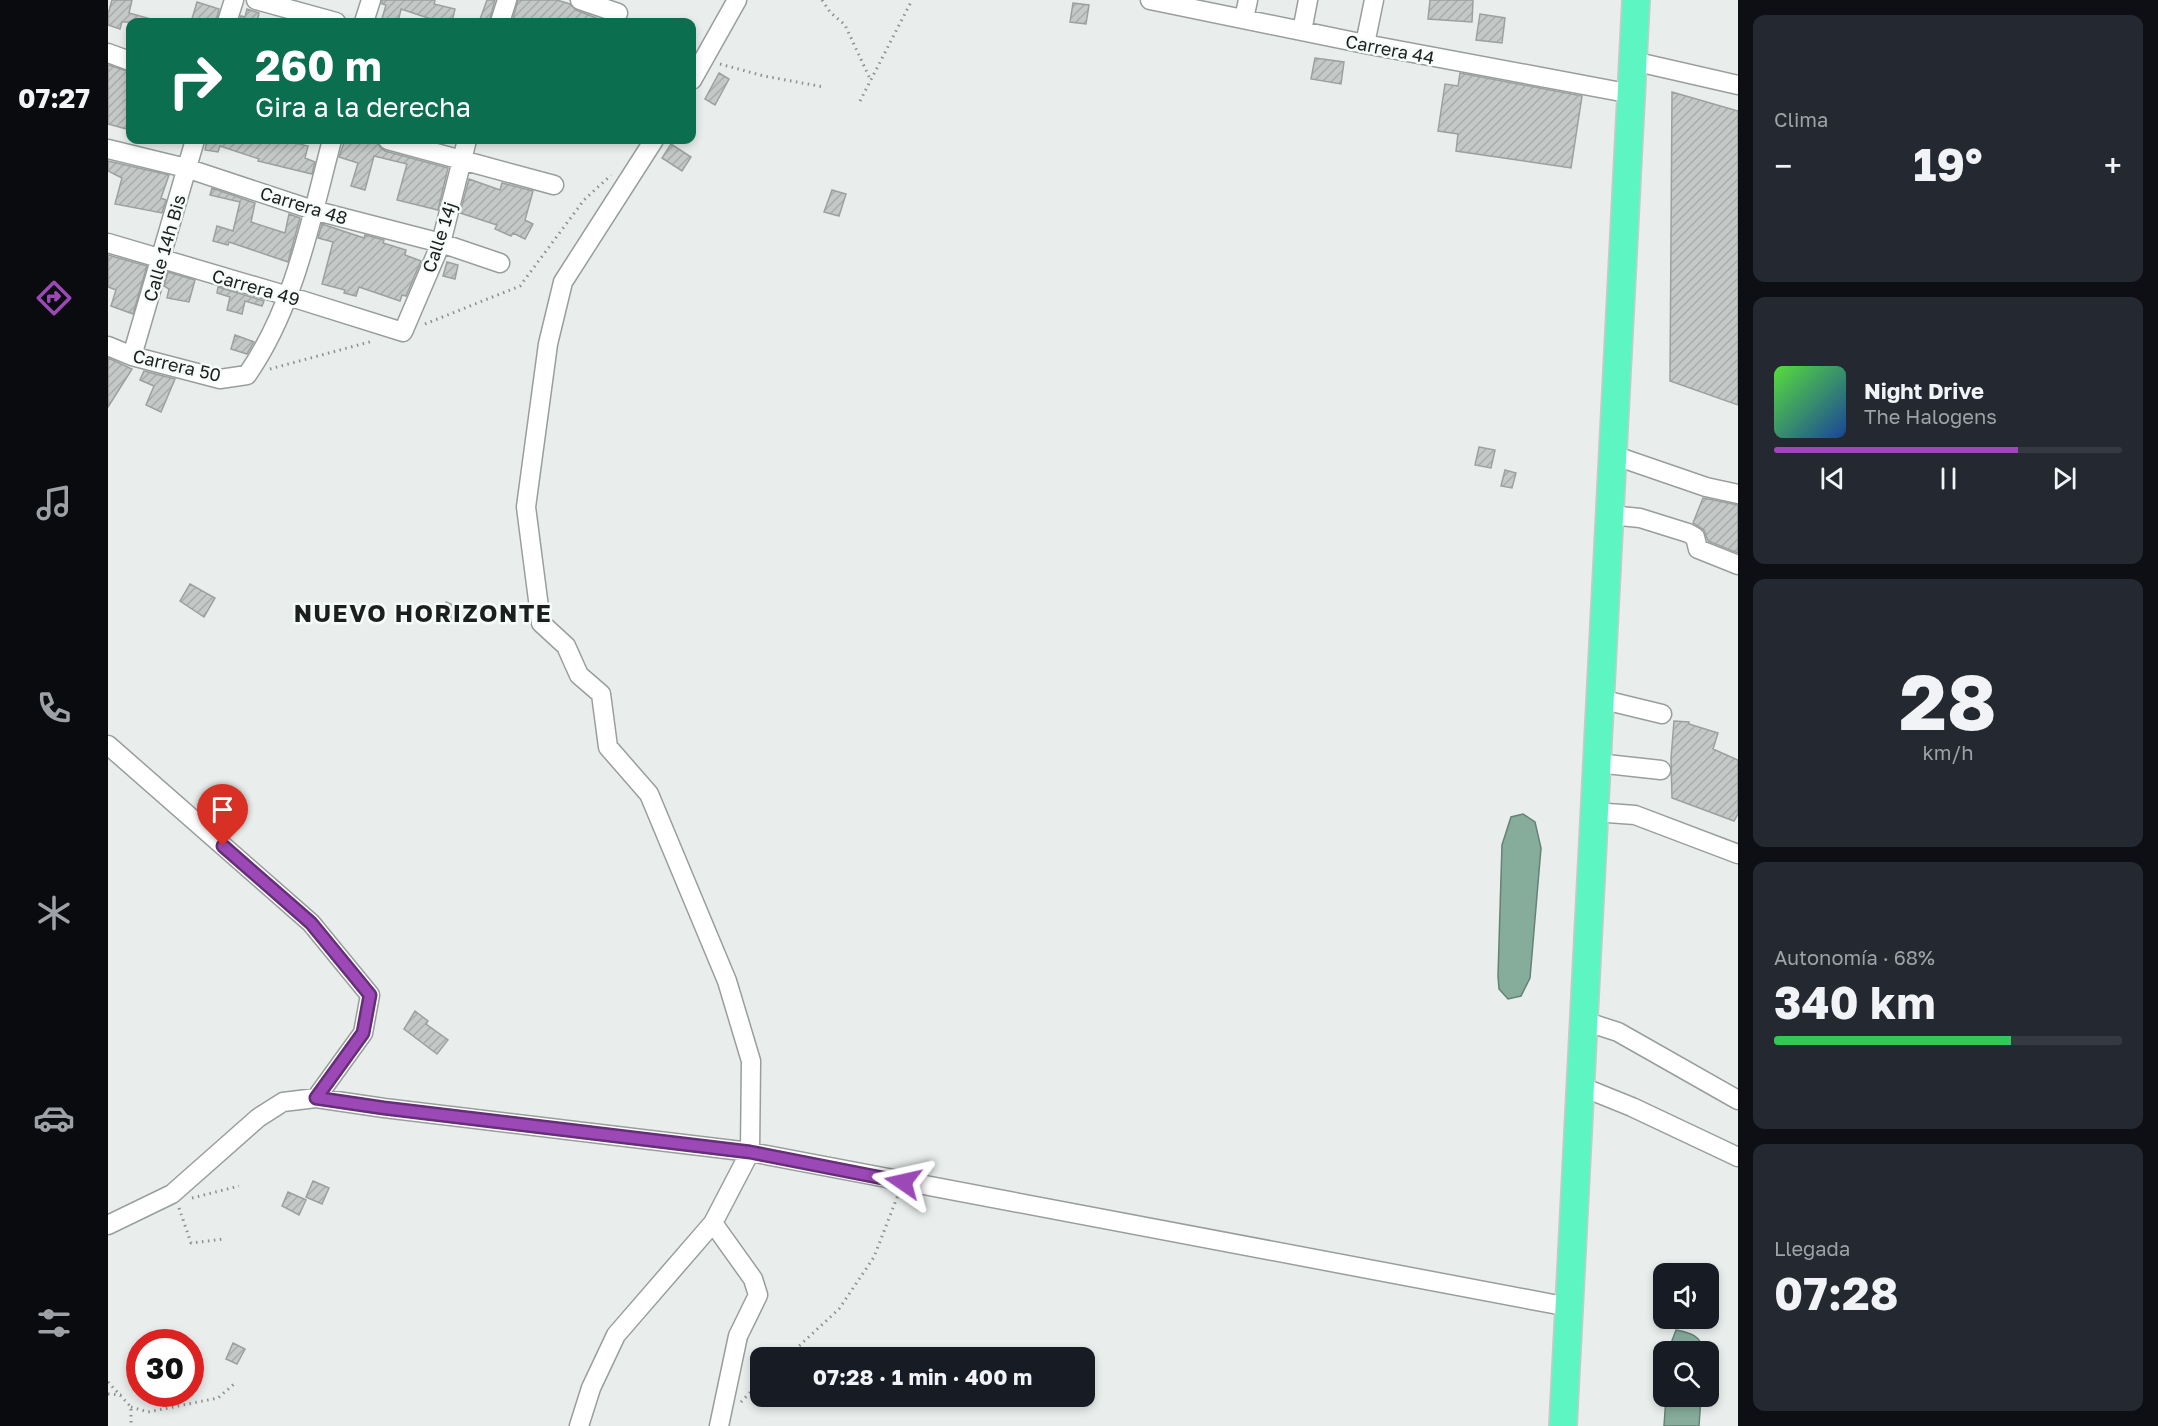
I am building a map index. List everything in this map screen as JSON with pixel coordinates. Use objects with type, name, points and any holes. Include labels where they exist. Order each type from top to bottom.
[{"type":"highway","points":[[1563,1426],[1636,0]]},
{"type":"street","points":[[228,18],[234,0]]},
{"type":"street","points":[[256,0],[321,18]]},
{"type":"street","points":[[365,18],[371,0]]},
{"type":"street","points":[[501,18],[507,0]]},
{"type":"street","points":[[580,0],[618,13]]},
{"type":"street","points":[[696,74],[737,0]]},
{"type":"street","name":"Carrera 44","points":[[1150,0],[1186,4],[1244,20],[1632,94]]},
{"type":"street","points":[[1244,20],[1248,0]]},
{"type":"street","points":[[1302,31],[1308,0]]},
{"type":"street","points":[[1365,44],[1374,0]]},
{"type":"street","points":[[108,53],[126,60]]},
{"type":"street","points":[[1633,61],[1738,85]]},
{"type":"street","name":"Calle 14h Bis","points":[[132,356],[194,144]]},
{"type":"street","points":[[247,375],[264,350],[288,296],[331,144]]},
{"type":"street","points":[[403,144],[554,185]]},
{"type":"street","name":"Calle 14j","points":[[403,333],[441,243],[466,144]]},
{"type":"street","points":[[579,1426],[591,1388],[616,1335],[713,1222],[750,1152],[751,1060],[727,981],[649,794],[608,747],[601,694],[579,675],[566,646],[541,623],[526,507],[548,344],[563,282],[651,144]]},
{"type":"street","name":"Carrera 48","points":[[108,149],[186,168],[313,210],[441,243],[500,263]]},
{"type":"street","name":"Carrera 49","points":[[108,243],[288,296],[403,333]]},
{"type":"street","name":"Carrera 50","points":[[108,346],[132,356],[220,379],[247,375]]},
{"type":"street","points":[[1613,455],[1706,487],[1738,494]]},
{"type":"street","points":[[1610,516],[1640,518],[1688,533],[1695,537],[1698,549],[1738,565]]},
{"type":"street","points":[[1600,699],[1662,714]]},
{"type":"street","points":[[108,745],[311,923],[370,995],[363,1033],[316,1098]]},
{"type":"street","points":[[1597,763],[1661,770]]},
{"type":"street","points":[[1594,813],[1635,815],[1738,854]]},
{"type":"street","points":[[1584,1021],[1618,1032],[1738,1100]]},
{"type":"street","points":[[1580,1086],[1632,1107],[1738,1157]]},
{"type":"street","points":[[108,1225],[174,1197],[258,1118],[283,1102],[316,1098],[750,1152],[1569,1306]]},
{"type":"street","points":[[713,1222],[753,1279],[758,1295],[738,1336],[719,1426]]},
{"type":"path","points":[[822,0],[830,12],[846,25],[871,81]]},
{"type":"path","points":[[860,101],[912,0]]},
{"type":"path","points":[[704,61],[729,65],[764,76],[824,87]]},
{"type":"path","points":[[247,375],[403,333],[520,286],[584,200],[617,170]]},
{"type":"path","points":[[798,1347],[839,1309],[874,1257],[903,1182]]},
{"type":"path","points":[[224,1239],[191,1243],[174,1197],[238,1186]]},
{"type":"path","points":[[108,1382],[126,1400]]},
{"type":"path","points":[[204,1401],[218,1398],[234,1384]]},
{"type":"path","points":[[108,1394],[122,1395]]},
{"type":"path","points":[[131,1426],[131,1407],[148,1412],[173,1407]]},
{"type":"shaded area","points":[[1523,814],[1535,822],[1541,848],[1530,978],[1521,996],[1508,999],[1499,989],[1498,976],[1502,845],[1511,817]]},
{"type":"shaded area","points":[[1676,1330],[1686,1332],[1700,1341],[1672,1341]]},
{"type":"shaded area","points":[[1665,1407],[1700,1407],[1699,1426],[1664,1426]]},
{"type":"building","points":[[112,0],[132,0],[129,13],[147,18],[126,18],[126,22],[122,22],[120,29],[108,25]]},
{"type":"building","points":[[382,0],[435,0],[434,4],[455,9],[453,18],[428,18],[401,9],[399,18],[382,18],[386,5],[382,4]]},
{"type":"building","points":[[487,0],[495,0],[490,18],[480,18]]},
{"type":"building","points":[[518,0],[557,0],[596,18],[513,18]]},
{"type":"building","points":[[1430,0],[1473,0],[1472,22],[1428,19]]},
{"type":"building","points":[[197,2],[219,9],[217,18],[192,18]]},
{"type":"building","points":[[1073,3],[1089,5],[1086,24],[1070,22]]},
{"type":"building","points":[[247,9],[259,13],[258,18],[240,18],[241,16],[245,17]]},
{"type":"building","points":[[1480,14],[1505,18],[1502,43],[1476,40]]},
{"type":"building","points":[[1315,58],[1344,62],[1341,84],[1311,79]]},
{"type":"building","points":[[108,65],[126,71],[126,129],[108,124]]},
{"type":"building","points":[[719,73],[729,79],[715,105],[705,99]]},
{"type":"building","points":[[1460,73],[1582,96],[1571,168],[1456,151],[1458,134],[1438,131],[1445,84],[1458,86]]},
{"type":"building","points":[[1672,92],[1738,111],[1738,405],[1670,381]]},
{"type":"building","points":[[206,144],[299,144],[308,146],[305,158],[315,162],[312,174],[258,161],[259,159],[220,146],[218,152],[205,150]]},
{"type":"building","points":[[344,144],[379,144],[385,151],[448,168],[438,210],[397,200],[407,164],[374,156],[365,190],[351,186],[358,163],[339,157]]},
{"type":"building","points":[[671,144],[691,157],[682,171],[662,158]]},
{"type":"building","points":[[108,161],[169,175],[161,198],[166,200],[162,213],[115,204],[122,178],[108,171]]},
{"type":"building","points":[[469,179],[500,190],[502,183],[533,191],[525,220],[533,224],[525,239],[513,233],[511,236],[495,229],[497,225],[460,213]]},
{"type":"building","points":[[212,188],[255,203],[251,222],[285,233],[289,214],[300,218],[288,262],[229,242],[228,245],[213,241],[217,226],[233,231],[240,202],[210,195]]},
{"type":"building","points":[[832,190],[846,194],[839,216],[824,212]]},
{"type":"building","points":[[322,224],[364,238],[365,235],[384,240],[383,243],[406,250],[405,255],[421,261],[406,296],[402,295],[400,301],[359,287],[356,296],[344,293],[345,290],[322,284],[333,242],[318,238]]},
{"type":"building","points":[[108,255],[147,266],[133,314],[111,306],[116,290],[108,287]]},
{"type":"building","points":[[447,262],[458,265],[455,279],[443,276]]},
{"type":"building","points":[[168,272],[195,280],[189,302],[167,298],[169,289],[164,286]]},
{"type":"building","points":[[218,287],[264,301],[262,306],[245,301],[242,314],[227,310],[230,297],[217,293]]},
{"type":"building","points":[[235,335],[254,342],[247,354],[231,349]]},
{"type":"building","points":[[108,358],[132,369],[108,407]]},
{"type":"building","points":[[144,371],[175,379],[161,412],[146,405],[154,386],[140,380]]},
{"type":"building","points":[[1479,447],[1495,450],[1491,468],[1475,465]]},
{"type":"building","points":[[1505,470],[1516,473],[1512,488],[1501,486]]},
{"type":"building","points":[[1703,498],[1738,505],[1738,553],[1708,541],[1704,530],[1693,523]]},
{"type":"building","points":[[190,584],[215,598],[204,617],[180,601]]},
{"type":"building","points":[[446,602],[458,607],[452,622],[440,617]]},
{"type":"building","points":[[1674,721],[1689,722],[1689,724],[1718,733],[1713,749],[1738,760],[1738,814],[1734,821],[1672,798],[1671,758]]},
{"type":"building","points":[[415,1011],[428,1021],[426,1024],[448,1040],[437,1054],[404,1029]]},
{"type":"building","points":[[313,1181],[329,1188],[322,1204],[306,1197]]},
{"type":"building","points":[[288,1192],[306,1200],[299,1215],[282,1206]]},
{"type":"building","points":[[233,1343],[245,1349],[237,1364],[226,1359]]},
{"type":"district","name":"NUEVO HORIZONTE","points":[[423,612]]},
{"type":"route","points":[[223,846],[311,923],[370,995],[363,1033],[316,1098],[750,1152],[903,1182]]}]
